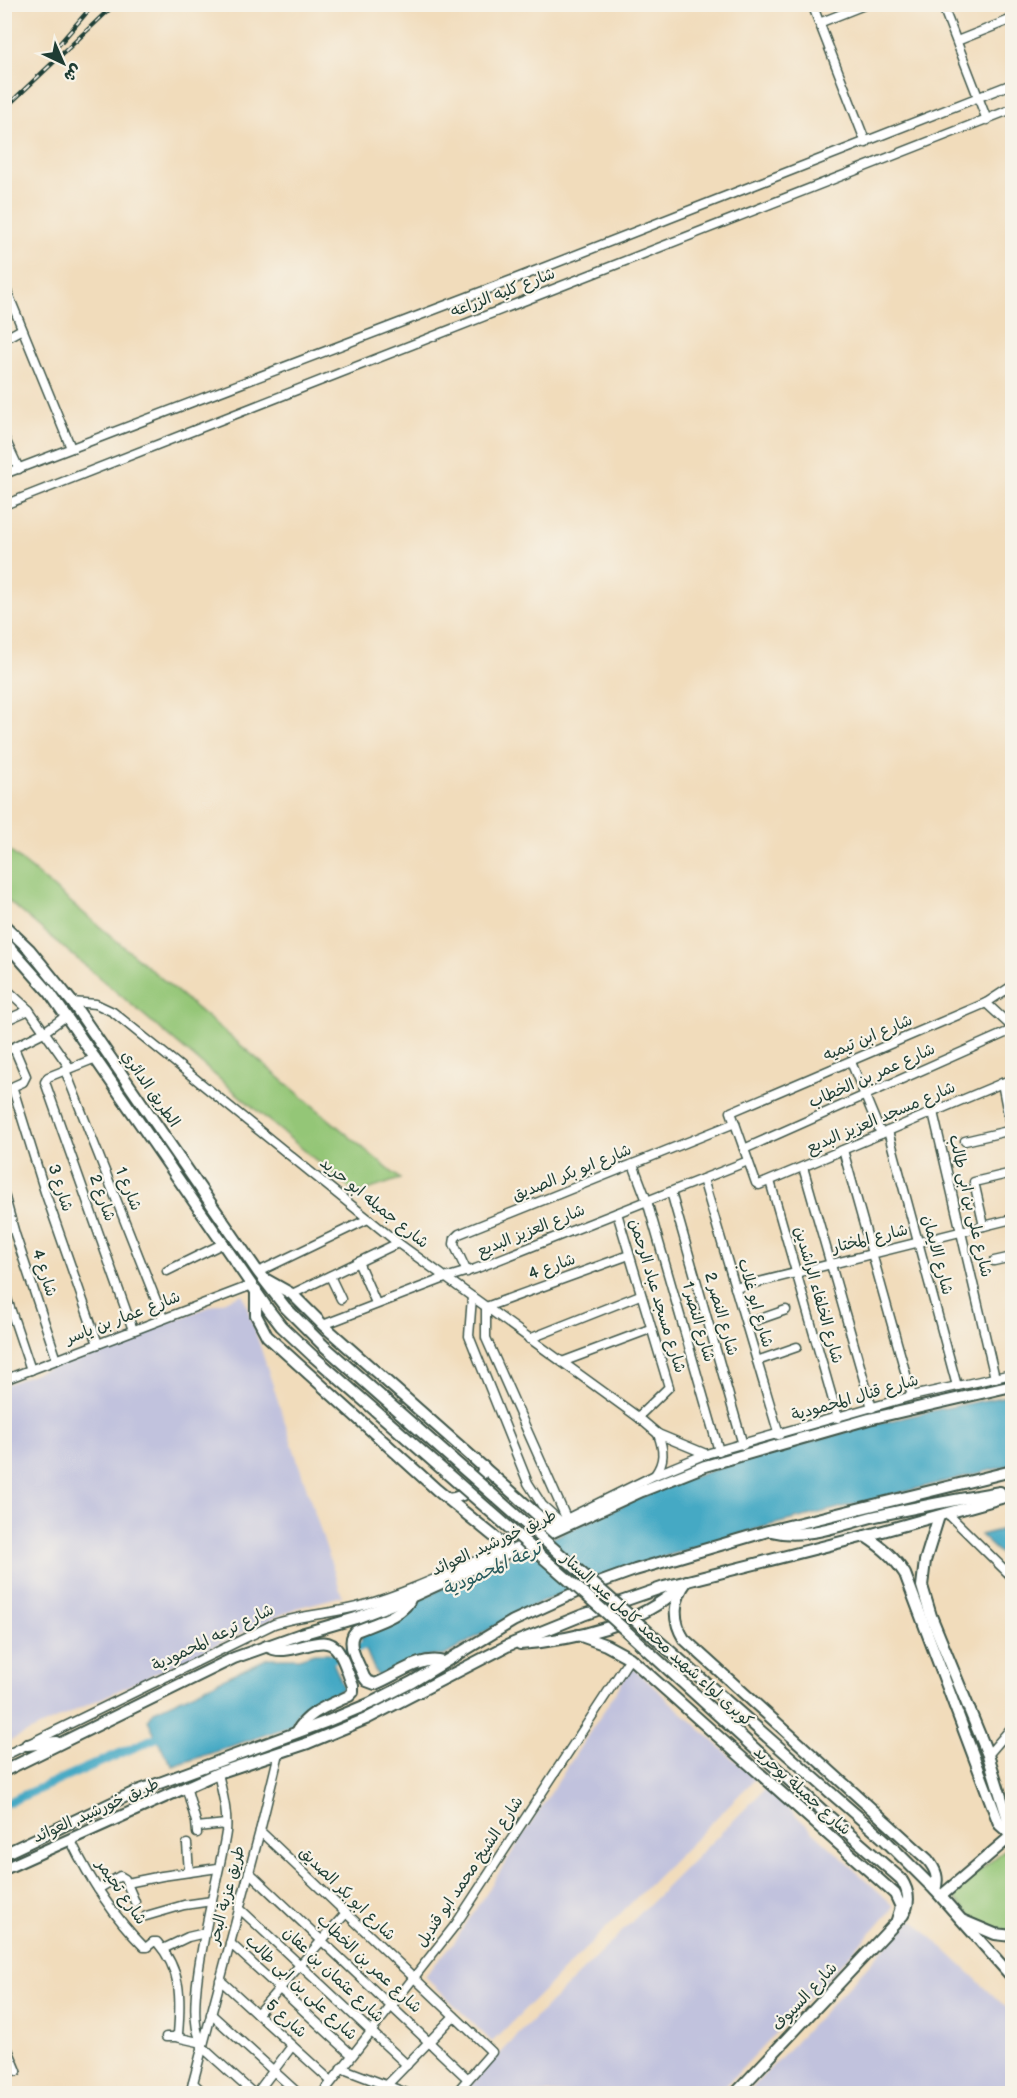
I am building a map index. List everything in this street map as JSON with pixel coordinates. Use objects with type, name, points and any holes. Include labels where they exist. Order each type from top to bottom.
[{"type":"main road","name":"الطريق الدائري","points":[[4,925],[37,958],[72,1002],[260,1275]]},
{"type":"main road","name":"الطريق الدائري","points":[[4,941],[33,971],[66,1016],[254,1288]]},
{"type":"main road","points":[[260,1275],[292,1294],[322,1324],[484,1467],[560,1523]]},
{"type":"main road","name":"كوبرى لواء شهيد محمد كامل عبد الستار","points":[[260,1275],[285,1307],[324,1346],[885,1840],[938,1893]]},
{"type":"main road","points":[[254,1288],[256,1315],[267,1336],[448,1499],[507,1547]]},
{"type":"main road","name":"كوبرى لواء شهيد محمد كامل عبد الستار","points":[[254,1288],[281,1326],[612,1618],[824,1812],[901,1879],[909,1901],[907,1908],[897,1920]]},
{"type":"main road","name":"طريق خورشيد, العوائد","points":[[4,1771],[234,1658],[356,1618],[411,1597],[642,1491],[705,1466],[868,1419],[1012,1386]]},
{"type":"main road","points":[[448,1499],[461,1497],[472,1490],[480,1480],[484,1467]]},
{"type":"main road","name":"طريق خورشيد, العوائد","points":[[4,1854],[135,1792],[371,1703],[513,1621],[585,1588],[635,1570],[768,1531],[1012,1471]]},
{"type":"main road","points":[[768,1531],[792,1534],[811,1532],[876,1516],[1012,1490]]},
{"type":"main road","name":"طريق خورشيد, العوائد","points":[[4,1869],[186,1786],[366,1719],[509,1645],[623,1600],[1012,1495]]},
{"type":"main road","points":[[943,1514],[925,1561],[922,1586],[931,1616],[988,1755],[1007,1816],[1010,1838]]},
{"type":"main road","points":[[865,1536],[883,1547],[895,1559],[904,1574],[998,1821],[1010,1838]]},
{"type":"main road","points":[[509,1645],[544,1642],[603,1628],[645,1611],[667,1598],[687,1581]]},
{"type":"main road","points":[[687,1581],[680,1592],[675,1612],[677,1626],[684,1639],[928,1860],[937,1874],[938,1893],[1012,1977]]},
{"type":"main road","points":[[910,1589],[922,1586]]},
{"type":"main road","points":[[411,1597],[408,1606],[401,1612],[356,1631],[352,1636],[350,1643],[364,1677],[375,1684],[423,1661],[444,1662]]},
{"type":"main road","name":"شارع جميلة بوحريد","points":[[578,1635],[606,1645],[630,1658],[895,1894],[901,1907],[897,1920]]},
{"type":"main road","points":[[267,1646],[274,1650],[285,1651],[321,1642],[329,1643],[338,1651],[353,1686],[353,1692],[349,1696],[310,1715],[297,1732]]},
{"type":"main road","points":[[27,1745],[65,1741]]},
{"type":"main road","points":[[938,1893],[1010,1838]]},
{"type":"main road","name":"شارع السيوف","points":[[735,2094],[897,1920]]},
{"type":"main road","points":[[962,1920],[995,1934],[1012,1936]]},
{"type":"street","points":[[812,4],[866,143]]},
{"type":"street","points":[[819,23],[867,4]]},
{"type":"street","points":[[942,4],[987,120]]},
{"type":"street","points":[[957,41],[1012,19]]},
{"type":"street","name":"شارع كليه الزراعه","points":[[4,474],[866,143],[1012,84]]},
{"type":"street","name":"شارع كليه الزراعه","points":[[4,505],[1012,109]]},
{"type":"street","points":[[4,284],[71,448]]},
{"type":"street","points":[[4,339],[22,329]]},
{"type":"street","points":[[4,437],[19,469]]},
{"type":"street","name":"شارع ابن تيميه","points":[[735,1123],[731,1112],[733,1111],[986,1003],[1012,986]]},
{"type":"street","name":"شارع 1","points":[[4,987],[29,1010],[68,1069],[163,1318]]},
{"type":"street","name":"شارع جميله ابو حريد","points":[[72,1002],[96,1004],[113,1012],[398,1243],[638,1417],[658,1434],[706,1454]]},
{"type":"street","points":[[986,1003],[1011,1024]]},
{"type":"street","points":[[4,1021],[29,1010]]},
{"type":"street","points":[[4,1052],[44,1032],[66,1016]]},
{"type":"street","name":"شارع عمر بن الخطاب","points":[[744,1149],[865,1095],[1011,1024]]},
{"type":"street","name":"شارع 3","points":[[14,1048],[26,1076],[23,1082],[14,1086],[13,1090],[45,1192],[98,1344]]},
{"type":"street","points":[[68,1069],[96,1058]]},
{"type":"street","name":"شارع الايمان","points":[[852,1062],[865,1095],[884,1132],[918,1243],[957,1386]]},
{"type":"street","name":"شارع 2","points":[[68,1069],[48,1077],[45,1086],[133,1330]]},
{"type":"street","name":"شارع مسجد العزيز البديع","points":[[748,1161],[756,1184],[761,1184],[1012,1079]]},
{"type":"street","points":[[965,1142],[1012,1132],[1002,1083]]},
{"type":"street","name":"شارع على بن ابى طالب","points":[[933,1112],[994,1378]]},
{"type":"street","points":[[735,1123],[748,1161]]},
{"type":"street","name":"شارع ابو بكر الصديق","points":[[467,1272],[454,1244],[459,1234],[735,1123]]},
{"type":"street","points":[[843,1150],[912,1396]]},
{"type":"street","name":"شارع العزيز البديع","points":[[322,1324],[467,1272],[748,1161]]},
{"type":"street","name":"شارع النصر 1","points":[[633,1164],[647,1201],[719,1451]]},
{"type":"street","points":[[803,1167],[872,1408]]},
{"type":"street","points":[[984,1226],[974,1182],[1012,1173]]},
{"type":"street","name":"شارع ابو غلاب","points":[[703,1179],[778,1435]]},
{"type":"street","name":"شارع الخلفاء الراشدين","points":[[770,1181],[838,1418]]},
{"type":"street","name":"شارع النصر 2","points":[[671,1192],[743,1445]]},
{"type":"street","name":"شارع 4","points":[[4,1194],[57,1360]]},
{"type":"street","name":"شارع مسجد عباد الرحمن","points":[[616,1213],[669,1387],[638,1417]]},
{"type":"street","points":[[260,1275],[368,1219]]},
{"type":"street","name":"شارع المختار","points":[[735,1288],[1012,1219]]},
{"type":"street","points":[[292,1294],[398,1243]]},
{"type":"street","points":[[167,1270],[224,1244]]},
{"type":"street","name":"شارع 4","points":[[486,1307],[629,1255]]},
{"type":"street","points":[[994,1261],[1012,1257]]},
{"type":"street","points":[[358,1263],[376,1303]]},
{"type":"street","points":[[330,1276],[340,1299]]},
{"type":"street","name":"شارع عمار بن ياسر","points":[[4,1380],[163,1318],[254,1288]]},
{"type":"street","points":[[4,1290],[31,1370]]},
{"type":"street","points":[[529,1339],[640,1295]]},
{"type":"street","points":[[472,1297],[469,1336],[534,1494],[560,1523]]},
{"type":"street","points":[[486,1307],[486,1338],[560,1523]]},
{"type":"street","points":[[746,1324],[786,1310]]},
{"type":"street","points":[[562,1362],[650,1329]]},
{"type":"street","points":[[757,1361],[797,1347]]},
{"type":"street","name":"شارع قنال المحمودية","points":[[706,1454],[912,1396],[1012,1374]]},
{"type":"street","points":[[655,1475],[663,1456],[658,1434]]},
{"type":"street","name":"شارع ترعه المحمودية","points":[[4,1756],[274,1624],[299,1616],[339,1611],[381,1600],[507,1547],[655,1475],[706,1454]]},
{"type":"street","points":[[943,1514],[1012,1577]]},
{"type":"street","name":"شارع الشيخ محمد ابو قنديل","points":[[322,2094],[456,1924],[630,1658]]},
{"type":"street","points":[[988,1755],[1012,1727]]},
{"type":"street","name":"طريق عزبة البحر","points":[[190,2094],[279,1753]]},
{"type":"street","name":"طريق عزبة البحر","points":[[203,2045],[196,2028],[196,1988],[226,1824],[224,1799],[218,1773]]},
{"type":"street","points":[[186,1786],[197,1830],[226,1824]]},
{"type":"street","name":"شارع ابو بكر الصديق","points":[[260,1831],[492,2052],[468,2079]]},
{"type":"street","name":"شارع تحيمر","points":[[70,1839],[98,1889],[119,1920],[144,1947],[155,1941],[163,1949]]},
{"type":"street","points":[[187,1844],[189,1872]]},
{"type":"street","points":[[127,1883],[218,1868]]},
{"type":"street","name":"شارع عمر بن الخطاب","points":[[249,1872],[468,2079]]},
{"type":"street","points":[[98,1889],[120,1876],[127,1883],[135,1902]]},
{"type":"street","points":[[146,1916],[184,1905],[212,1901]]},
{"type":"street","name":"شارع عثمان بن عفان","points":[[239,1908],[407,2065]]},
{"type":"street","points":[[257,2014],[346,1913]]},
{"type":"street","points":[[176,2037],[180,2005],[179,1989],[172,1961],[163,1949],[205,1933]]},
{"type":"street","name":"شارع على بن ابى طالب","points":[[230,1943],[352,2055]]},
{"type":"street","name":"شارع 5","points":[[220,1980],[331,2081]]},
{"type":"street","points":[[211,2014],[299,2094]]},
{"type":"street","points":[[387,2085],[454,2016]]},
{"type":"street","points":[[166,2037],[176,2037],[203,2045],[255,2094],[292,2046]]},
{"type":"street","points":[[4,2040],[17,2071]]},
{"type":"street","points":[[341,2068],[387,2085],[396,2091],[409,2094]]},
{"type":"street","points":[[455,2094],[468,2079]]},
{"type":"street","points":[[193,2083],[205,2094]]},
{"type":"shaded area","points":[[243,1294],[342,1596],[296,1608],[5,1743],[4,1385]]},
{"type":"shaded area","points":[[632,1667],[755,1779],[492,2042],[425,1976],[455,1941]]},
{"type":"shaded area","points":[[766,1788],[893,1905],[892,1910],[719,2093],[463,2093],[518,2035]]},
{"type":"shaded area","points":[[912,1919],[1012,2013],[1012,2093],[747,2093]]},
{"type":"green space","points":[[4,847],[400,1179],[356,1194],[5,898]]},
{"type":"green space","points":[[1006,1849],[1012,1874],[1012,1931],[983,1924],[965,1910],[951,1894]]},
{"type":"water","points":[[1012,1395],[1012,1465],[771,1525],[606,1574],[519,1612],[444,1656],[425,1656],[377,1676],[360,1636],[400,1619],[417,1600],[663,1487],[722,1467],[852,1430]]},
{"type":"water","points":[[1012,1527],[1012,1565],[980,1535]]},
{"type":"water","points":[[314,1653],[329,1653],[344,1688],[298,1712],[291,1726],[173,1766],[148,1720],[154,1711],[268,1658],[299,1658]]},
{"type":"waterway","name":"ترعة المحمودية","points":[[322,1663],[373,1641]]},
{"type":"waterway","name":"ترعة المحمودية","points":[[4,1804],[167,1733]]},
{"type":"railway","points":[[49,56],[94,4]]},
{"type":"railway","points":[[4,109],[115,4]]}]
